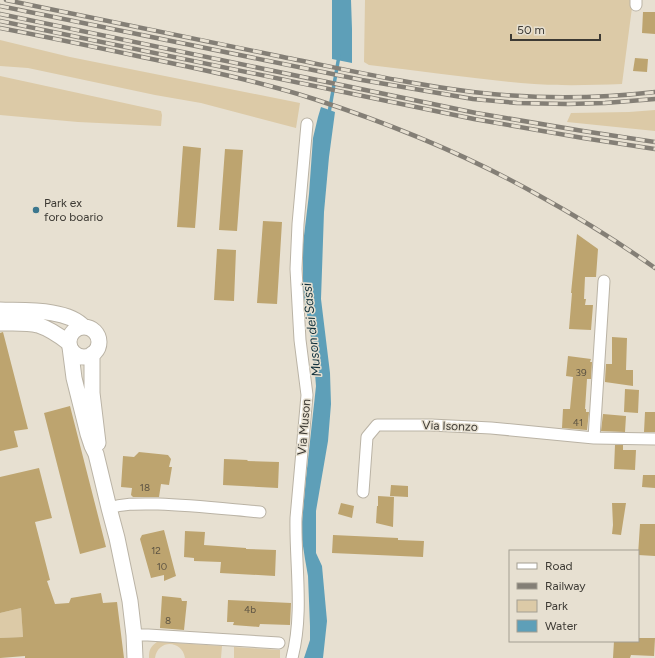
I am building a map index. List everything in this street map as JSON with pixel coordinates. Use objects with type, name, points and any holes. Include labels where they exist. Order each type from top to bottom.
[{"type":"street","name":"Via Muson","points":[[292,658],[296,639],[298,617],[296,518],[307,395],[300,340],[296,269],[307,124]]},
{"type":"street","points":[[594,438],[604,281]]},
{"type":"street","points":[[0,314],[36,311],[57,314],[75,319],[84,327]]},
{"type":"street","points":[[0,314],[40,320],[47,329],[70,345],[74,353],[79,356],[84,357],[92,354],[96,349],[99,340],[95,332],[91,329],[84,327],[77,328],[73,331],[70,335],[70,345],[73,373],[89,440],[96,454],[117,538],[130,601],[135,658]]},
{"type":"street","points":[[92,354],[92,393],[98,446],[96,454]]},
{"type":"street","name":"Via Isonzo","points":[[363,492],[367,437],[377,425],[431,425],[491,428],[594,438],[655,439]]},
{"type":"street","points":[[109,508],[119,505],[170,504],[260,512]]},
{"type":"street","points":[[134,635],[279,643]]},
{"type":"green space","points":[[365,0],[633,0],[622,84],[534,84],[369,65],[364,62]]},
{"type":"green space","points":[[0,40],[70,57],[300,103],[296,128],[201,103],[155,95],[28,68],[0,66]]},
{"type":"green space","points":[[0,76],[161,111],[161,126],[78,122],[0,115]]},
{"type":"green space","points":[[655,110],[655,131],[567,122],[571,113]]},
{"type":"green space","points":[[21,608],[23,637],[0,638],[0,613]]},
{"type":"green space","points":[[157,642],[222,646],[221,658],[185,658],[183,652],[179,648],[170,644],[161,647],[155,658],[149,658],[150,649]]},
{"type":"green space","points":[[234,647],[280,650],[280,658],[234,658]]},
{"type":"water","points":[[332,0],[351,0],[352,63],[332,59]]},
{"type":"water","points":[[321,107],[335,112],[324,212],[321,299],[330,373],[331,404],[328,441],[316,511],[316,553],[322,566],[327,621],[323,658],[304,658],[310,640],[310,626],[308,576],[301,533],[316,386],[313,349],[303,291],[303,244],[309,194],[313,138]]},
{"type":"building","points":[[643,12],[655,12],[655,34],[642,33]]},
{"type":"building","points":[[635,58],[648,59],[647,72],[633,71]]},
{"type":"building","points":[[183,146],[201,148],[195,228],[177,227]]},
{"type":"building","points":[[225,149],[243,150],[237,231],[219,230]]},
{"type":"building","points":[[263,221],[282,222],[277,304],[257,303]]},
{"type":"building","points":[[577,234],[598,249],[596,277],[585,277],[585,305],[593,305],[591,330],[569,329]]},
{"type":"building","points":[[217,249],[236,250],[234,301],[214,300]]},
{"type":"building","points":[[3,332],[28,429],[14,431],[18,447],[0,451],[0,333]]},
{"type":"building","points":[[612,337],[627,338],[626,370],[633,370],[633,386],[605,382],[606,364],[612,364]]},
{"type":"building","points":[[568,356],[591,359],[590,362],[592,362],[591,379],[587,379],[585,409],[586,412],[589,412],[587,430],[562,428],[563,409],[570,409],[573,377],[566,376]]},
{"type":"building","points":[[625,389],[639,390],[638,413],[624,412]]},
{"type":"building","points":[[70,406],[106,547],[80,554],[44,413]]},
{"type":"building","points":[[645,412],[655,412],[655,432],[644,432]]},
{"type":"building","points":[[603,414],[626,416],[625,432],[601,431]]},
{"type":"building","points":[[615,445],[623,445],[623,450],[636,450],[635,470],[614,469]]},
{"type":"building","points":[[139,452],[168,455],[171,459],[169,467],[172,467],[169,485],[161,484],[159,497],[133,497],[131,495],[132,488],[121,487],[123,456],[134,457]]},
{"type":"building","points":[[224,459],[279,462],[278,488],[223,485]]},
{"type":"building","points":[[39,468],[52,518],[35,522],[50,580],[47,581],[55,604],[69,603],[71,598],[101,593],[103,603],[117,602],[124,658],[25,658],[25,656],[0,658],[0,638],[23,637],[21,608],[0,613],[0,477]]},
{"type":"building","points":[[643,475],[655,475],[655,488],[642,487]]},
{"type":"building","points":[[391,485],[408,486],[408,497],[390,496]]},
{"type":"building","points":[[378,496],[394,497],[393,527],[376,523]]},
{"type":"building","points":[[341,503],[354,506],[352,518],[338,514]]},
{"type":"building","points":[[612,503],[626,503],[621,535],[612,534]]},
{"type":"building","points":[[640,524],[655,524],[655,556],[639,555]]},
{"type":"building","points":[[164,530],[176,576],[164,581],[164,575],[151,578],[140,539],[142,535]]},
{"type":"building","points":[[185,531],[205,532],[204,545],[276,550],[275,576],[220,573],[221,562],[194,561],[194,558],[184,557]]},
{"type":"building","points":[[333,535],[398,538],[398,540],[424,541],[423,557],[332,553]]},
{"type":"building","points":[[162,596],[181,598],[182,601],[187,601],[184,630],[160,628]]},
{"type":"building","points":[[228,600],[291,603],[290,625],[260,624],[259,627],[233,625],[234,622],[227,622]]},
{"type":"building","points":[[639,638],[655,638],[654,656],[631,655],[630,658],[613,658],[614,642],[639,642]]},
{"type":"waterway","name":"Muson dei Sassi","points":[[329,113],[339,56]]},
{"type":"railway","points":[[6,0],[400,81],[449,89],[541,97],[610,96],[655,92]]},
{"type":"railway","points":[[0,6],[362,80],[473,99],[517,103],[567,104],[655,99]]},
{"type":"railway","points":[[0,14],[476,113],[655,142]]},
{"type":"railway","points":[[0,21],[474,119],[655,149]]},
{"type":"railway","points":[[0,28],[250,81],[314,99],[372,119],[428,141],[511,180],[583,221],[655,268]]},
{"type":"place","name":"Park ex foro boario","points":[[36,210]]}]
